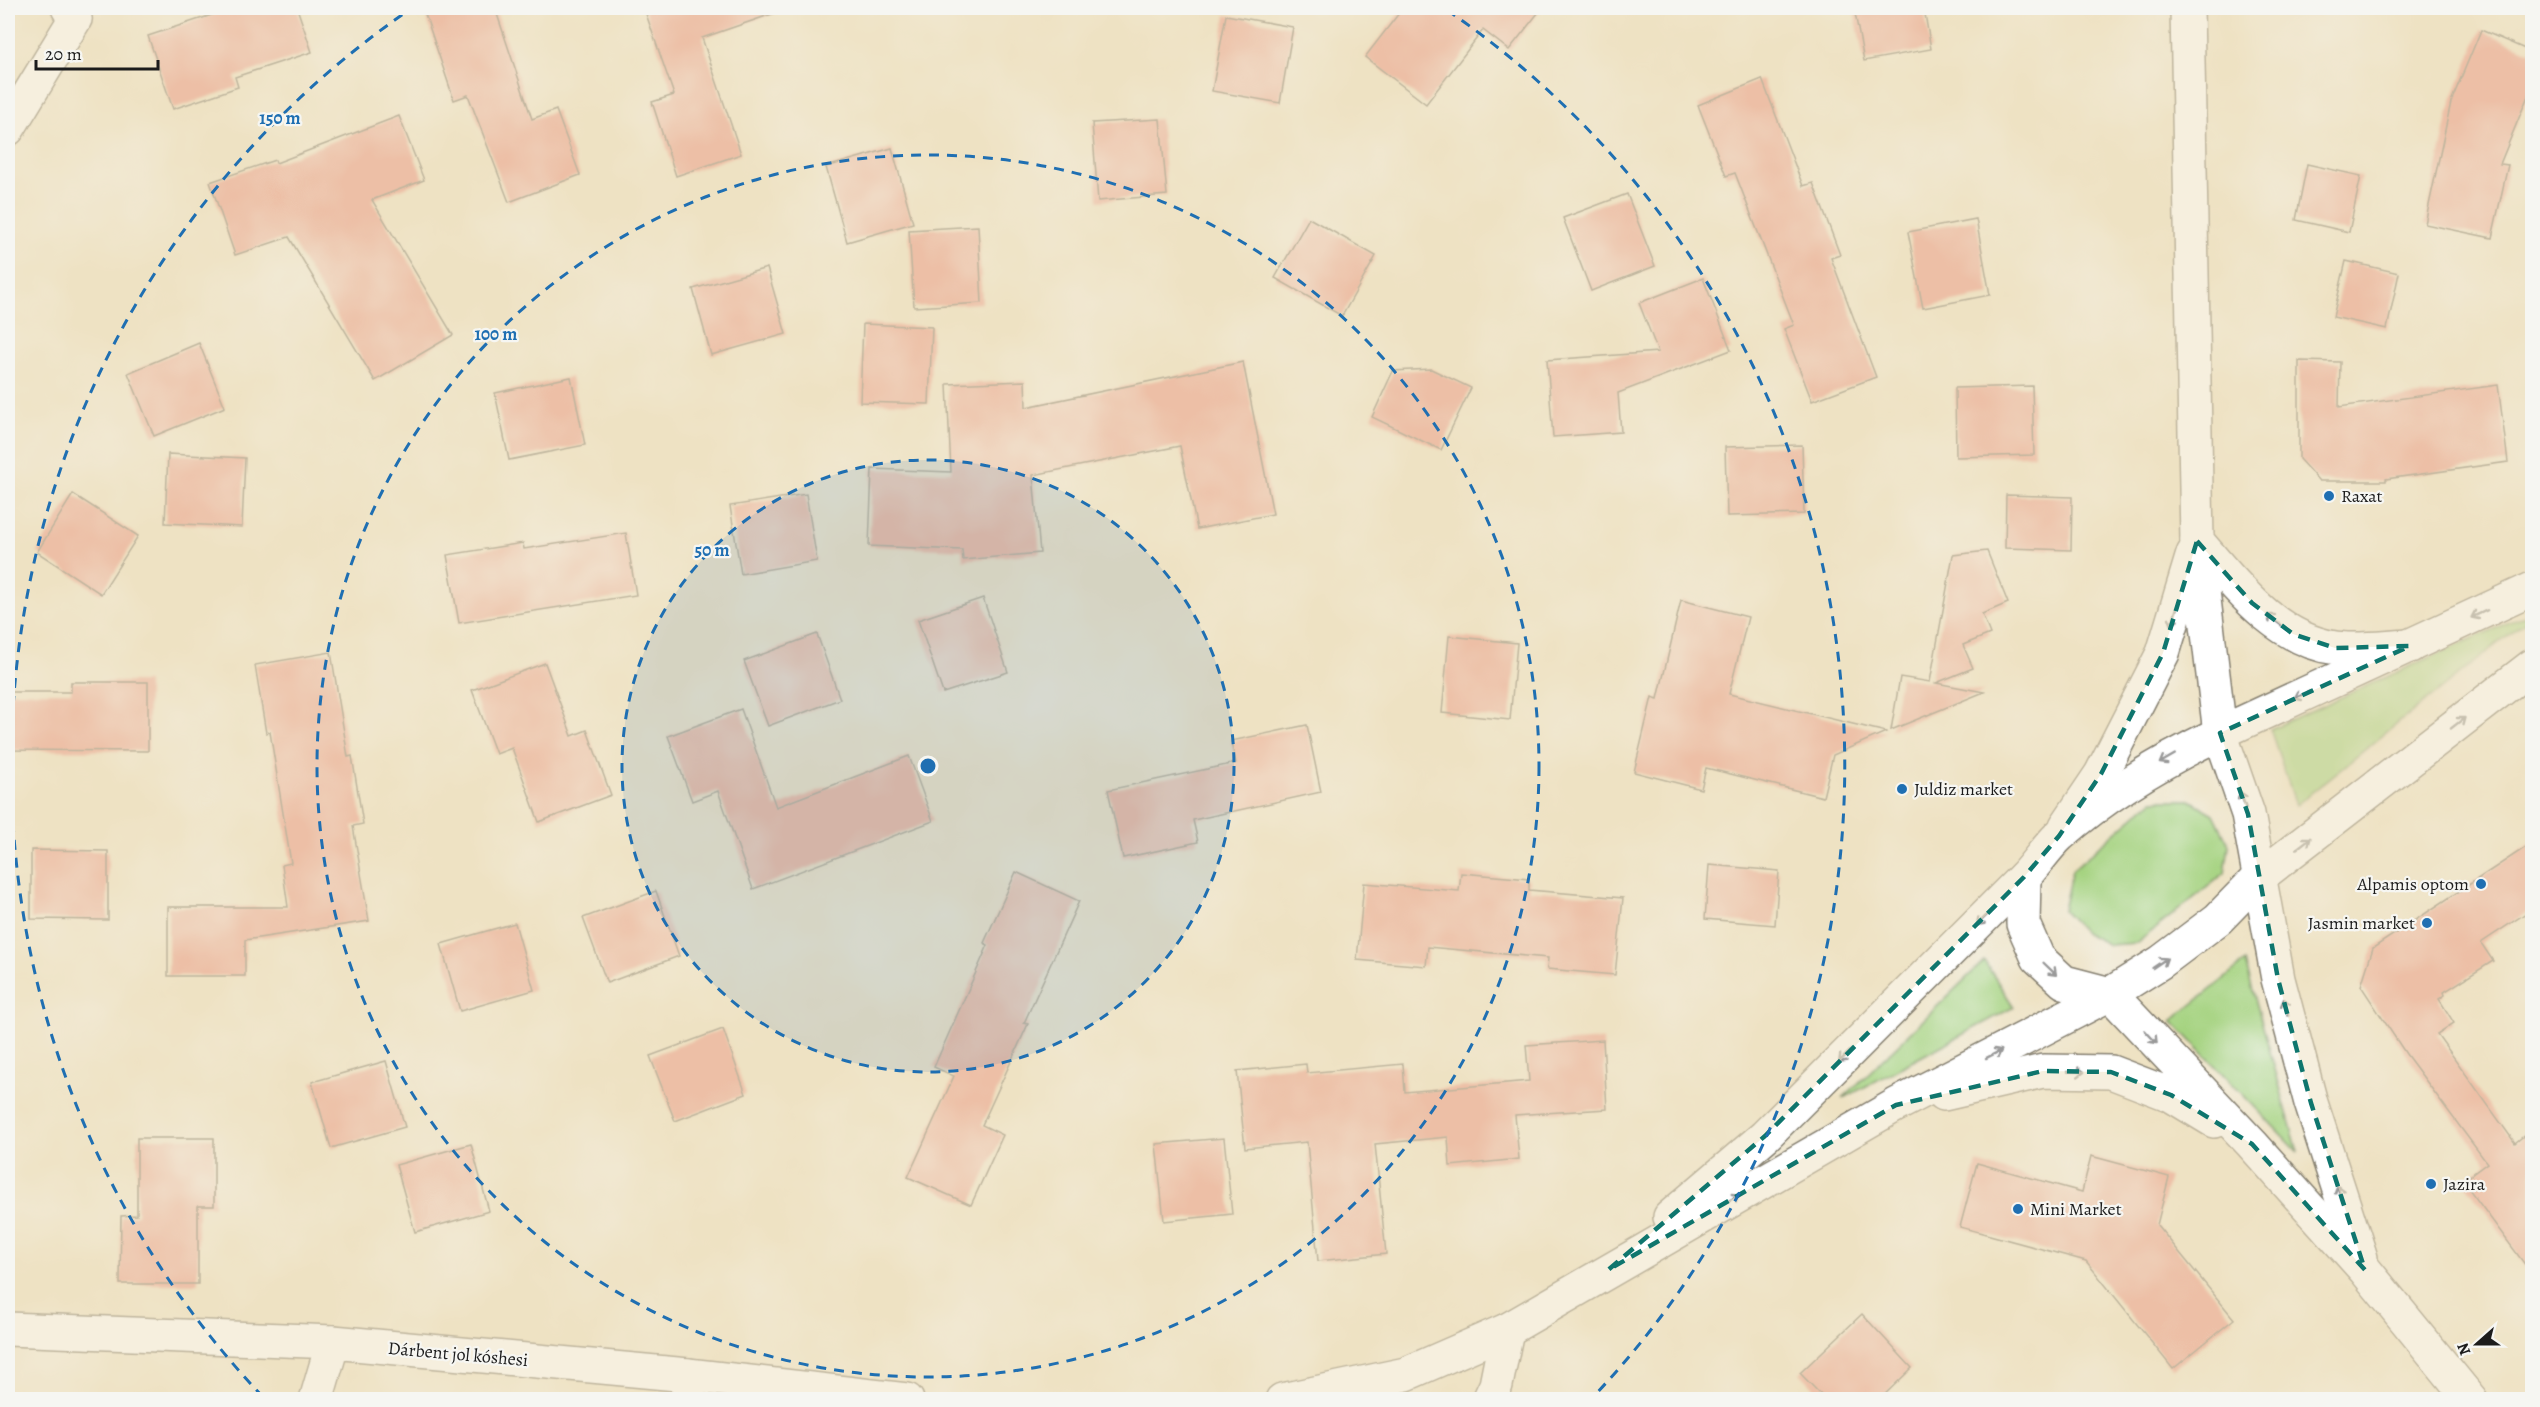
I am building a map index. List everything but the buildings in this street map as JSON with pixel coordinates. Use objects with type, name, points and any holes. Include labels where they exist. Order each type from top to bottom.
[{"type":"main road","points":[[8,129],[75,19],[68,8]]},
{"type":"main road","points":[[2187,8],[2197,541],[2220,733],[2248,814],[2278,978],[2311,1103],[2365,1270]]},
{"type":"main road","points":[[2197,541],[2252,603],[2293,634],[2335,648],[2409,646]]},
{"type":"main road","points":[[1608,1270],[1765,1136],[2024,877],[2059,836],[2102,774],[2163,653],[2197,541]]},
{"type":"main road","points":[[2059,836],[2125,785],[2172,756],[2532,589]]},
{"type":"main road","points":[[1282,1400],[1406,1374],[1507,1330],[1896,1105],[2110,994],[2161,962],[2218,919],[2258,878],[2532,666]]},
{"type":"main road","points":[[2024,877],[2023,924],[2038,958],[2064,982],[2110,994],[2252,1144],[2365,1270],[2471,1400]]},
{"type":"main road","points":[[1896,1105],[2043,1071],[2110,1072],[2171,1095],[2252,1144]]},
{"type":"main road","name":"Dárbent jol kóshesi","points":[[8,1329],[333,1342],[689,1387],[907,1400]]},
{"type":"main road","points":[[1490,1400],[1496,1385],[1507,1330]]},
{"type":"main road","points":[[316,1400],[333,1342]]},
{"type":"highlighted area","points":[[2197,541],[2252,603],[2293,634],[2335,648],[2410,646],[2220,733],[2248,814],[2278,979],[2311,1103],[2365,1270],[2252,1144],[2171,1095],[2111,1072],[2043,1071],[1896,1105],[1608,1270],[1765,1136],[2024,877],[2059,836],[2101,774],[2163,653]]},
{"type":"green space","points":[[2532,612],[2532,616],[2296,805],[2270,729]]},
{"type":"green space","points":[[2153,800],[2190,800],[2214,814],[2229,845],[2225,873],[2137,943],[2109,945],[2085,933],[2063,910],[2072,870]]},
{"type":"green space","points":[[1984,961],[2014,1007],[1842,1099]]},
{"type":"green space","points":[[2245,962],[2298,1152],[2172,1021]]},
{"type":"place","name":"Raxat","points":[[2329,496]]},
{"type":"place","name":"Juldiz market","points":[[1902,789]]},
{"type":"place","name":"Alpamis optom","points":[[2481,884]]},
{"type":"place","name":"Jasmin market","points":[[2427,923]]},
{"type":"place","name":"Jazira","points":[[2431,1184]]},
{"type":"place","name":"Mini Market","points":[[2018,1209]]}]
